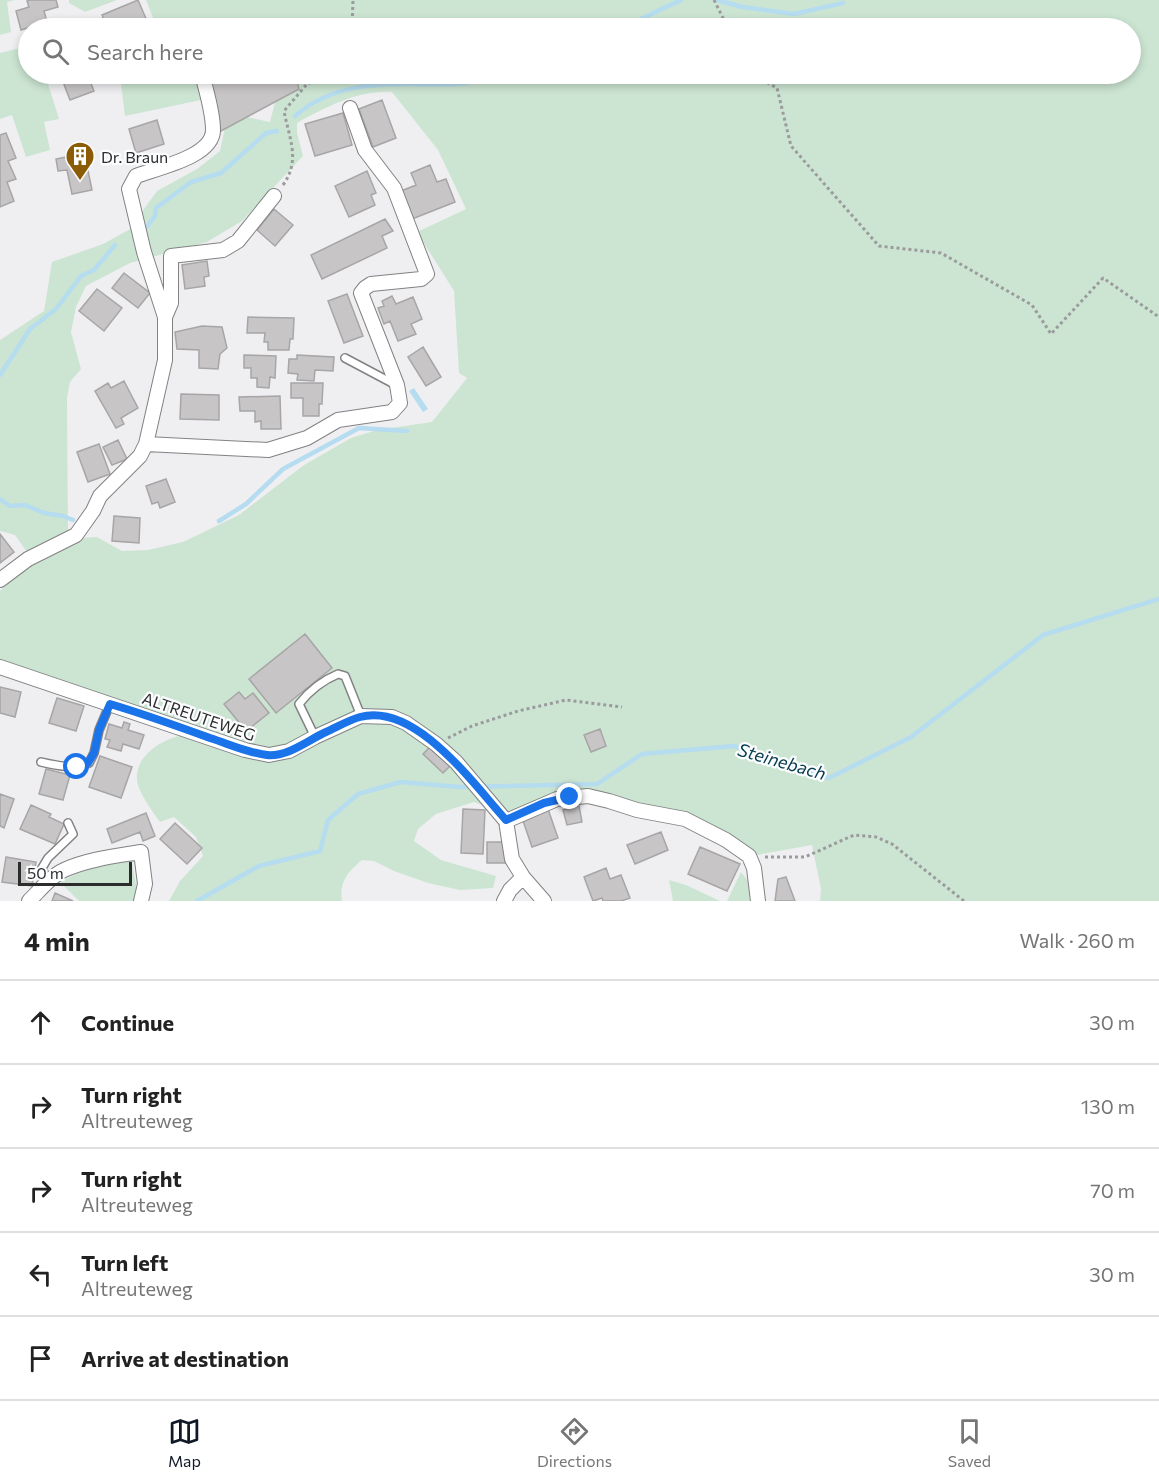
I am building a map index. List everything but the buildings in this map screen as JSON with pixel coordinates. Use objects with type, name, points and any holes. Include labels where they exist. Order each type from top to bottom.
[{"type":"street","points":[[0,580],[28,559],[76,535],[93,511],[100,496],[140,456],[146,444],[165,360],[165,316],[144,252],[129,189],[136,176],[194,156],[210,142],[214,131],[204,84]]},
{"type":"street","points":[[146,444],[268,450],[307,438],[338,420],[392,412],[400,403],[397,385],[361,293],[371,284],[421,279],[427,274],[394,188],[365,150],[350,108]]},
{"type":"street","points":[[165,316],[171,303],[171,256],[223,250],[238,241],[274,196]]},
{"type":"street","name":"ALTREUTEWEG","points":[[0,667],[245,750],[269,755],[289,751],[315,736],[361,717],[392,717],[406,723],[436,744],[456,762],[506,820]]},
{"type":"street","points":[[544,901],[512,859],[506,820],[551,801],[588,796],[637,810],[685,819],[743,851],[752,860],[758,901]]},
{"type":"street","points":[[29,901],[63,870],[95,860],[141,852],[145,884],[141,901]]},
{"type":"street","points":[[504,901],[510,890],[523,876]]},
{"type":"lane","points":[[345,358],[397,385]]},
{"type":"lane","points":[[315,736],[299,704],[325,679],[338,674],[345,676],[361,717]]},
{"type":"lane","points":[[41,762],[70,767],[88,763],[94,753],[99,730],[110,704]]},
{"type":"lane","points":[[45,884],[42,868],[48,858],[73,834],[68,823]]},
{"type":"path","points":[[352,18],[353,0]]},
{"type":"path","points":[[714,0],[723,18]]},
{"type":"path","points":[[274,196],[290,176],[294,157],[284,111],[307,84]]},
{"type":"path","points":[[770,84],[777,88],[790,146],[879,246],[941,253],[1032,305],[1051,334],[1103,278],[1159,317]]},
{"type":"path","points":[[436,744],[472,726],[518,711],[566,700],[622,706]]},
{"type":"path","points":[[752,860],[780,856],[805,858],[854,835],[876,837],[892,844],[964,901]]},
{"type":"green space","points":[[0,0],[15,0],[7,2],[11,32],[0,35]]},
{"type":"green space","points":[[69,0],[117,0],[85,12],[69,3]]},
{"type":"green space","points":[[146,0],[1159,0],[1159,901],[820,901],[821,889],[812,845],[757,855],[736,838],[695,819],[607,794],[548,795],[508,815],[474,802],[436,814],[418,829],[414,841],[441,860],[496,876],[493,888],[460,890],[428,883],[374,861],[362,860],[343,882],[342,901],[169,901],[180,881],[203,856],[196,837],[174,817],[160,822],[140,790],[137,772],[144,757],[150,751],[171,738],[179,736],[181,731],[0,662],[0,591],[33,561],[81,538],[97,537],[122,551],[148,550],[183,542],[239,515],[304,465],[351,438],[377,430],[432,422],[467,378],[459,373],[454,291],[417,232],[466,209],[438,150],[392,92],[367,94],[331,106],[297,123],[303,156],[242,221],[207,242],[130,263],[86,286],[76,307],[71,332],[81,369],[70,382],[67,398],[68,531],[27,552],[15,535],[0,531],[0,340],[44,311],[52,262],[103,244],[134,227],[157,191],[197,169],[220,151],[228,113],[270,122],[280,84],[1141,84],[1141,18],[153,18]]},
{"type":"green space","points":[[18,48],[18,84],[48,84],[59,119],[44,122],[50,150],[26,157],[12,115],[0,119],[0,53]]},
{"type":"green space","points":[[121,84],[199,84],[201,100],[125,116]]},
{"type":"green space","points":[[131,858],[139,901],[79,901],[60,882],[94,865]]},
{"type":"green space","points":[[741,872],[748,881],[750,901],[727,901]]},
{"type":"green space","points":[[669,880],[686,885],[720,901],[673,901]]},
{"type":"water","points":[[414,388],[428,409],[423,412],[409,391]]},
{"type":"waterway","points":[[643,18],[681,0]]},
{"type":"waterway","points":[[717,0],[742,7],[794,14],[843,3]]},
{"type":"waterway","points":[[295,116],[313,103],[332,94],[353,88],[394,84]]},
{"type":"waterway","points":[[394,84],[459,84]]},
{"type":"waterway","points":[[145,229],[155,216],[156,208],[191,182],[221,173],[266,133],[277,131]]},
{"type":"waterway","points":[[0,375],[30,329],[56,309],[81,276],[94,270],[115,245]]},
{"type":"waterway","points":[[219,521],[246,504],[283,469],[359,428],[407,431]]},
{"type":"waterway","points":[[0,499],[10,506],[25,505],[44,513],[73,520]]},
{"type":"waterway","name":"Steinebach","points":[[197,901],[259,866],[320,851],[328,820],[358,794],[401,782],[460,787],[597,784],[642,754],[734,746],[829,778],[911,737],[1043,635],[1159,599]]},
{"type":"place","name":"Dr. Braun","points":[[80,182]]},
{"type":"route","points":[[77,767],[88,763],[94,753],[99,730],[110,704],[245,750],[269,755],[289,751],[315,736],[361,717],[392,717],[406,723],[436,744],[456,762],[506,820],[544,803],[570,797]]}]
